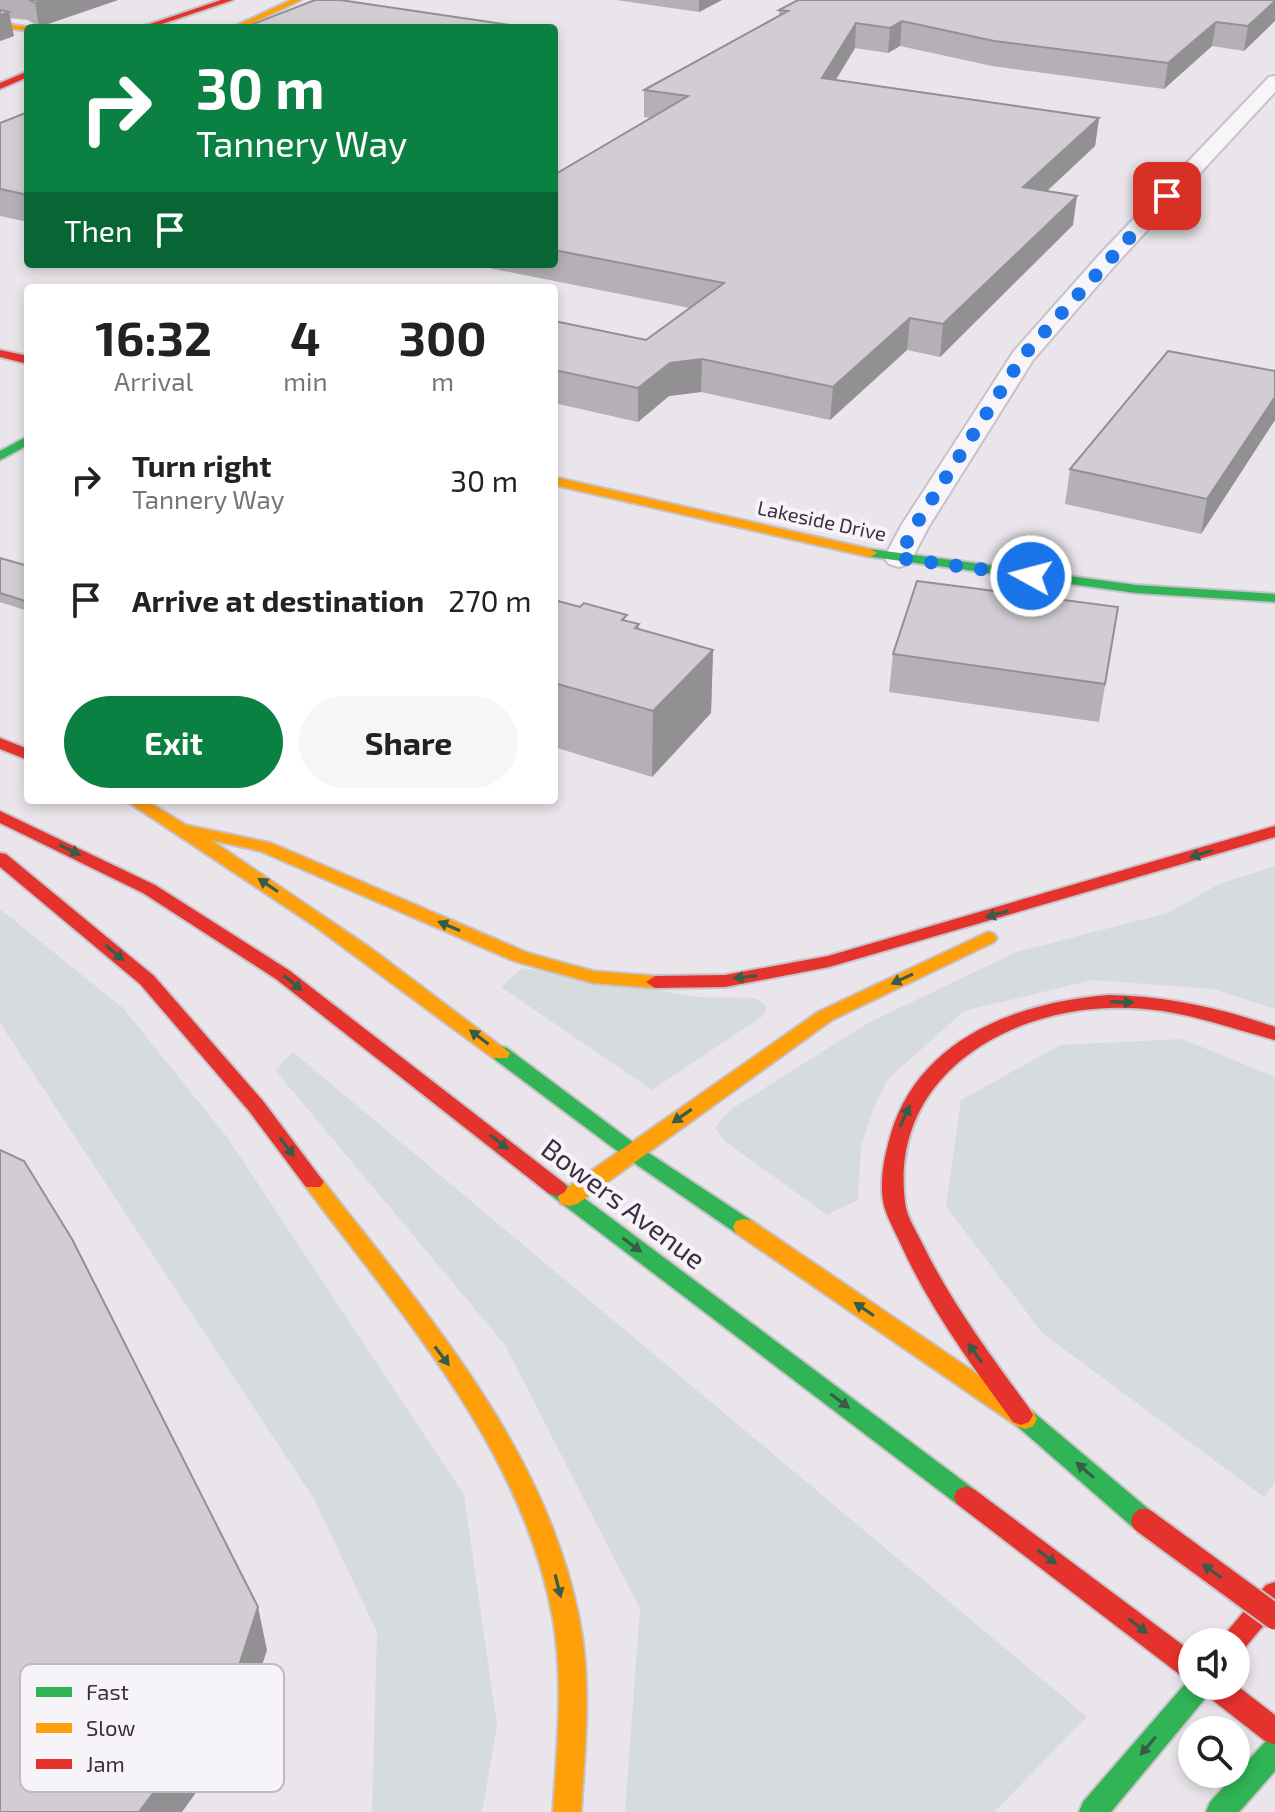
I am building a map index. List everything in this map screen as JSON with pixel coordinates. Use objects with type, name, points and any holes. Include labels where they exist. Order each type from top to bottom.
[{"type":"main road","points":[[154,24],[229,0]]},
{"type":"main road","points":[[244,24],[297,0]]},
{"type":"main road","points":[[0,25],[24,28]]},
{"type":"main road","points":[[0,86],[24,76]]},
{"type":"main road","points":[[0,353],[24,359]]},
{"type":"main road","points":[[0,456],[24,442]]},
{"type":"main road","name":"Lakeside Drive","points":[[558,482],[854,551],[1136,589],[1275,598]]},
{"type":"main road","points":[[0,743],[24,753]]},
{"type":"main road","name":"Bowers Avenue","points":[[140,804],[186,830],[341,934],[631,1151],[1021,1415],[1144,1521],[1275,1617]]},
{"type":"main road","name":"Bowers Avenue","points":[[0,816],[149,889],[283,975],[569,1198],[1178,1657]]},
{"type":"main road","points":[[186,830],[265,847],[521,957],[593,977],[685,984],[793,971],[1099,886],[1275,831]]},
{"type":"main road","points":[[0,858],[147,980],[256,1106],[451,1368],[513,1464],[546,1538],[566,1619],[573,1710],[567,1812]]},
{"type":"main road","points":[[569,1198],[825,1016],[1099,886]]},
{"type":"main road","points":[[1021,1415],[955,1325],[912,1249],[894,1204],[894,1155],[902,1118],[921,1086],[947,1056],[982,1032],[1047,1009],[1081,1003],[1118,1001],[1166,1005],[1216,1015],[1275,1034]]},
{"type":"main road","points":[[1246,1628],[1275,1593]]},
{"type":"main road","points":[[1093,1812],[1186,1700]]},
{"type":"main road","points":[[1234,1700],[1275,1732]]},
{"type":"main road","points":[[1220,1812],[1275,1751]]},
{"type":"street","points":[[899,558],[915,526],[1023,356],[1109,258],[1275,81]]},
{"type":"shaded area","points":[[1275,866],[1275,1009],[1213,989],[1092,980],[964,1011],[888,1079],[874,1107],[861,1146],[858,1200],[827,1215],[726,1142],[715,1128],[730,1110],[868,1023],[1016,952],[1168,913],[1219,884]]},
{"type":"shaded area","points":[[0,909],[123,1008],[227,1137],[464,1495],[497,1725],[482,1812],[372,1812],[377,1632],[314,1499],[0,1023]]},
{"type":"shaded area","points":[[522,968],[698,997],[756,998],[767,1007],[763,1016],[652,1090],[501,987]]},
{"type":"shaded area","points":[[1182,1039],[1275,1077],[1275,1482],[1264,1497],[1042,1333],[946,1206],[961,1100],[1060,1045]]},
{"type":"shaded area","points":[[293,1052],[1087,1717],[994,1812],[625,1812],[640,1609],[505,1345],[275,1070]]},
{"type":"building","points":[[315,0],[340,0],[503,24],[253,24]]},
{"type":"building","points":[[798,0],[1275,0],[1248,26],[1216,22],[1168,63],[994,41],[902,21],[890,28],[856,23],[822,78],[1099,118],[1023,187],[1077,196],[943,324],[910,318],[833,387],[702,359],[670,363],[638,388],[558,371],[558,322],[646,340],[724,283],[558,251],[558,173],[688,96],[644,90],[788,11],[779,10]]},
{"type":"building","points":[[24,114],[24,194],[0,189],[0,123]]},
{"type":"building","points":[[1168,351],[1275,371],[1275,397],[1207,499],[1070,469]]},
{"type":"building","points":[[0,558],[24,565],[24,601],[0,593]]},
{"type":"building","points":[[917,581],[1118,607],[1105,684],[893,654]]},
{"type":"building","points":[[558,601],[580,607],[584,603],[627,615],[622,620],[639,624],[635,628],[713,650],[653,711],[558,684]]},
{"type":"building","points":[[0,1150],[24,1161],[72,1239],[258,1607],[239,1664],[20,1664],[20,1792],[154,1792],[139,1812],[0,1812]]},
{"type":"traffic: fast","points":[[0,456],[24,442]]},
{"type":"traffic: fast","points":[[870,553],[1136,589],[1275,598]]},
{"type":"traffic: fast","points":[[500,1053],[631,1151],[744,1227]]},
{"type":"traffic: fast","points":[[556,1188],[966,1497]]},
{"type":"traffic: fast","points":[[1025,1419],[1144,1521]]},
{"type":"traffic: fast","points":[[1093,1812],[1186,1700]]},
{"type":"traffic: fast","points":[[1220,1812],[1275,1751]]},
{"type":"traffic: slow","points":[[244,24],[297,0]]},
{"type":"traffic: slow","points":[[0,25],[24,28]]},
{"type":"traffic: slow","points":[[558,482],[870,553]]},
{"type":"traffic: slow","points":[[140,804],[274,890],[500,1053]]},
{"type":"traffic: slow","points":[[186,830],[265,847],[521,957],[593,977],[655,982]]},
{"type":"traffic: slow","points":[[569,1198],[825,1016],[988,938]]},
{"type":"traffic: slow","points":[[313,1182],[466,1387],[499,1441],[528,1498],[551,1556],[569,1642],[572,1715],[567,1812]]},
{"type":"traffic: slow","points":[[744,1227],[1025,1419]]},
{"type":"traffic: jam","points":[[154,24],[229,0]]},
{"type":"traffic: jam","points":[[0,86],[24,76]]},
{"type":"traffic: jam","points":[[0,353],[24,359]]},
{"type":"traffic: jam","points":[[0,743],[24,753]]},
{"type":"traffic: jam","points":[[0,816],[149,889],[283,975],[556,1188]]},
{"type":"traffic: jam","points":[[655,982],[725,981],[794,970],[1059,896],[1275,831]]},
{"type":"traffic: jam","points":[[0,858],[147,980],[256,1106],[313,1182]]},
{"type":"traffic: jam","points":[[1021,1415],[945,1306],[919,1260],[895,1206],[894,1158],[905,1118],[925,1084],[954,1055],[988,1032],[1026,1015],[1067,1005],[1109,1001],[1152,1003],[1235,1020],[1275,1034]]},
{"type":"traffic: jam","points":[[966,1497],[1178,1657]]},
{"type":"traffic: jam","points":[[1144,1521],[1275,1617]]},
{"type":"traffic: jam","points":[[1246,1628],[1275,1593]]},
{"type":"traffic: jam","points":[[1234,1700],[1275,1732]]},
{"type":"route","points":[[1031,576],[899,558],[915,526],[1023,356],[1167,196]]}]
